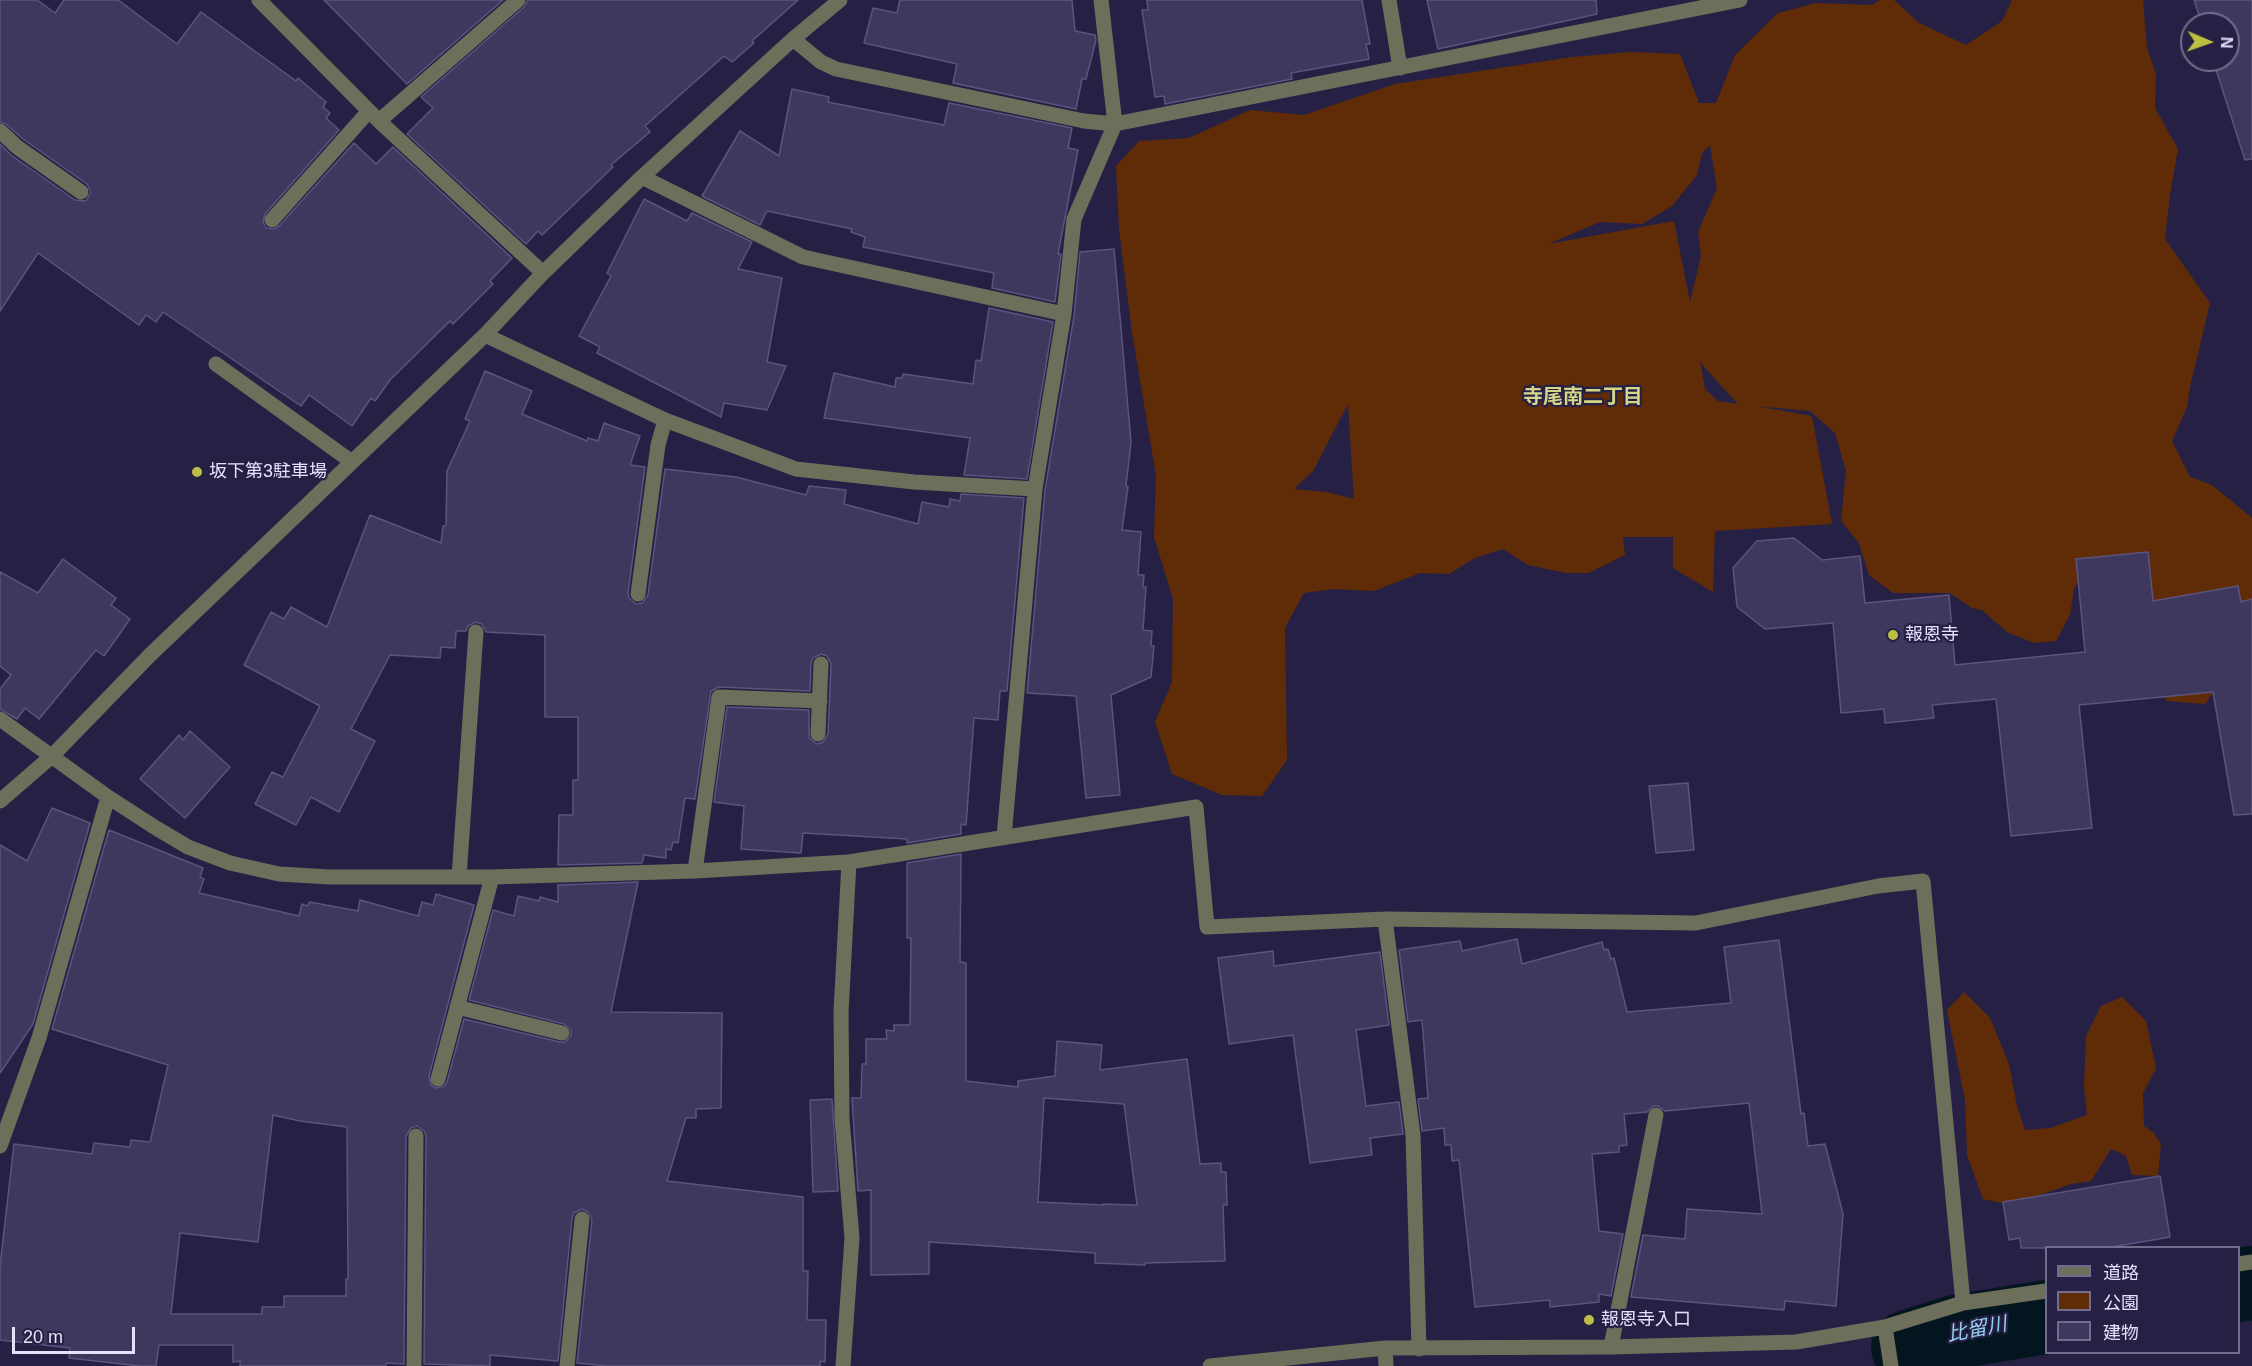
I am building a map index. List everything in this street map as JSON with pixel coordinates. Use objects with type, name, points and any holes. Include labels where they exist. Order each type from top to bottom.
[{"type":"street","points":[[259,0],[374,116],[543,273]]},
{"type":"street","points":[[272,220],[374,116],[518,0]]},
{"type":"street","points":[[0,801],[52,756],[150,655],[485,335],[543,273],[642,177],[793,39],[840,0]]},
{"type":"street","points":[[1004,837],[1035,489],[1064,314],[1074,219],[1115,124],[1101,0]]},
{"type":"street","points":[[1389,0],[1400,68]]},
{"type":"street","points":[[793,39],[821,62],[836,69],[1084,121],[1115,124],[1740,0]]},
{"type":"street","points":[[0,131],[17,147],[81,192]]},
{"type":"street","points":[[642,177],[803,257],[1064,314]]},
{"type":"street","points":[[485,335],[665,420],[796,470],[914,482],[1035,489]]},
{"type":"street","points":[[216,364],[352,462]]},
{"type":"street","points":[[638,594],[658,445],[665,420]]},
{"type":"street","points":[[459,877],[476,632]]},
{"type":"street","points":[[818,734],[821,664]]},
{"type":"street","points":[[695,871],[719,697],[820,701]]},
{"type":"street","points":[[0,719],[108,797],[188,847],[230,863],[270,872],[330,877],[492,877],[695,871],[849,862],[1196,807],[1207,927],[1385,919],[1696,923],[1878,886],[1923,880],[1963,1303]]},
{"type":"street","points":[[0,1146],[39,1038],[108,797]]},
{"type":"street","points":[[843,1366],[852,1238],[842,1119],[841,1024],[849,862]]},
{"type":"street","points":[[438,1079],[492,877]]},
{"type":"street","points":[[1385,919],[1413,1135],[1419,1349]]},
{"type":"street","points":[[457,1007],[562,1033]]},
{"type":"street","points":[[1611,1347],[1656,1115]]},
{"type":"street","points":[[414,1366],[416,1136]]},
{"type":"street","points":[[567,1366],[582,1219]]},
{"type":"street","points":[[1210,1366],[1385,1348],[1611,1347],[1796,1342],[1885,1327],[1963,1303],[2045,1291]]},
{"type":"street","points":[[1885,1327],[1891,1366]]},
{"type":"street","points":[[1385,1348],[1386,1366]]},
{"type":"green space","points":[[1880,0],[1894,0],[1919,23],[1966,45],[2002,21],[2012,0],[2143,0],[2147,48],[2156,74],[2155,108],[2178,149],[2165,239],[2210,303],[2187,407],[2172,441],[2190,477],[2212,485],[2252,518],[2252,600],[2215,689],[2205,704],[2167,701],[2155,687],[2085,567],[2074,589],[2070,615],[2056,641],[2034,643],[2007,632],[1982,610],[1972,608],[1950,593],[1893,593],[1869,575],[1859,543],[1841,521],[1846,471],[1835,433],[1810,411],[1756,406],[1812,416],[1832,524],[1715,531],[1713,592],[1673,568],[1673,537],[1623,537],[1625,555],[1589,573],[1566,573],[1528,565],[1503,549],[1475,558],[1449,574],[1420,573],[1374,591],[1334,589],[1304,593],[1285,628],[1287,760],[1262,796],[1222,795],[1172,774],[1155,722],[1172,682],[1173,599],[1154,537],[1156,476],[1132,332],[1119,229],[1116,166],[1139,141],[1189,138],[1250,110],[1304,115],[1395,84],[1572,57],[1631,52],[1680,54],[1699,103],[1716,103],[1735,55],[1778,13],[1816,3],[1872,5]],"holes":[[[1710,145],[1717,188],[1698,232],[1701,256],[1690,302],[1674,221],[1548,244],[1600,222],[1642,224],[1672,206],[1697,175],[1702,153]],[[1700,361],[1738,404],[1718,401],[1705,389]],[[1348,404],[1354,499],[1327,492],[1294,489],[1313,471]]]},
{"type":"green space","points":[[1964,992],[1990,1018],[2009,1064],[2017,1106],[2025,1130],[2050,1128],[2087,1115],[2084,1086],[2086,1036],[2101,1006],[2122,997],[2146,1021],[2156,1068],[2143,1093],[2144,1126],[2154,1133],[2161,1144],[2158,1176],[2132,1175],[2126,1156],[2111,1149],[2091,1181],[2071,1184],[2012,1205],[1983,1199],[1967,1155],[1965,1100],[1947,1010]]},
{"type":"building","points":[[0,0],[37,0],[55,13],[64,0],[118,0],[177,44],[201,12],[296,81],[298,78],[326,102],[323,107],[330,113],[326,118],[339,130],[265,214],[263,222],[266,228],[274,229],[279,226],[354,143],[376,164],[393,147],[512,258],[490,281],[493,284],[453,324],[450,321],[390,380],[375,401],[371,398],[352,426],[309,395],[301,406],[163,312],[156,322],[146,315],[139,325],[38,253],[0,311],[0,144],[11,155],[75,200],[86,201],[91,192],[87,184],[23,139],[6,124],[0,122]]},
{"type":"building","points":[[324,0],[503,0],[407,84]]},
{"type":"building","points":[[528,0],[798,0],[732,62],[724,56],[645,126],[650,132],[611,165],[613,167],[542,235],[538,231],[526,244],[407,134],[433,108],[421,97],[524,7]]},
{"type":"building","points":[[900,0],[1072,0],[1075,31],[1095,35],[1096,40],[1086,79],[1082,79],[1076,109],[953,83],[957,64],[864,43],[873,8],[897,13]]},
{"type":"building","points":[[1147,0],[1362,0],[1370,44],[1366,44],[1369,59],[1291,73],[1292,79],[1165,104],[1164,96],[1155,97],[1142,10],[1148,10]]},
{"type":"building","points":[[1427,0],[1596,0],[1597,14],[1438,49]]},
{"type":"building","points":[[2194,0],[2252,0],[2252,159],[2245,160],[2217,72],[2240,72],[2240,12],[2198,12]]},
{"type":"building","points":[[792,89],[829,97],[828,102],[944,125],[949,103],[1072,128],[1068,148],[1078,150],[1058,254],[1061,254],[1055,302],[992,288],[994,273],[863,247],[865,237],[851,232],[852,229],[767,211],[760,225],[702,196],[740,131],[779,156]]},
{"type":"building","points":[[644,199],[687,221],[692,213],[752,242],[738,269],[782,278],[767,362],[786,366],[767,410],[724,403],[721,417],[597,353],[600,347],[579,336],[611,276],[607,273]]},
{"type":"building","points":[[1114,249],[1131,442],[1122,530],[1141,532],[1138,575],[1144,575],[1143,587],[1146,587],[1143,630],[1152,631],[1151,646],[1154,646],[1151,677],[1111,695],[1120,795],[1086,798],[1076,696],[1027,693],[1045,490],[1074,316],[1080,252]]},
{"type":"building","points":[[989,308],[1053,322],[1027,479],[964,475],[970,438],[824,418],[834,373],[895,387],[896,378],[902,378],[903,374],[973,384],[976,360],[981,361]]},
{"type":"building","points":[[485,371],[532,391],[522,414],[587,441],[588,438],[598,441],[604,423],[640,436],[630,465],[645,467],[628,593],[629,598],[636,604],[642,603],[648,595],[665,469],[736,477],[806,495],[809,486],[846,490],[844,504],[918,524],[922,502],[949,507],[950,499],[960,501],[961,494],[1024,498],[1007,691],[1000,691],[998,720],[974,718],[966,825],[961,824],[961,834],[907,843],[907,839],[803,833],[801,853],[741,849],[744,806],[714,802],[727,707],[809,710],[809,738],[817,744],[823,742],[828,734],[831,664],[827,656],[821,654],[813,658],[811,663],[810,691],[719,687],[711,691],[695,799],[685,798],[678,843],[673,842],[671,850],[666,849],[666,858],[644,855],[642,863],[558,865],[559,815],[573,815],[573,780],[578,780],[578,717],[545,717],[545,635],[486,632],[482,624],[476,622],[468,626],[466,631],[456,631],[455,648],[441,647],[440,658],[390,655],[351,729],[375,741],[339,812],[311,797],[296,825],[255,804],[272,772],[283,777],[320,706],[244,665],[271,612],[284,619],[291,607],[327,627],[370,515],[441,543],[443,526],[446,526],[447,471],[470,421],[465,419]]},
{"type":"building","points":[[1794,538],[1822,560],[1860,556],[1865,603],[1949,595],[1955,665],[2085,652],[2076,559],[2148,552],[2153,601],[2238,586],[2241,602],[2252,599],[2252,814],[2234,815],[2213,692],[2079,705],[2092,828],[2011,836],[1996,699],[1932,705],[1934,718],[1885,723],[1884,709],[1841,713],[1833,623],[1765,629],[1737,607],[1733,568],[1757,541]]},
{"type":"building","points":[[63,559],[116,598],[111,605],[130,619],[104,656],[96,650],[39,719],[25,708],[17,719],[0,709],[0,689],[11,675],[0,666],[0,572],[38,593]]},
{"type":"building","points":[[190,731],[230,767],[185,818],[140,779],[179,735],[183,740]]},
{"type":"building","points":[[1688,783],[1694,850],[1656,853],[1649,786]]},
{"type":"building","points":[[52,808],[90,823],[33,1024],[0,1073],[0,845],[27,861]]},
{"type":"building","points":[[109,830],[203,868],[200,877],[204,879],[199,893],[299,916],[302,904],[307,906],[310,902],[358,911],[360,900],[418,916],[422,902],[433,905],[436,894],[474,905],[429,1076],[431,1085],[436,1088],[444,1086],[447,1082],[464,1019],[560,1042],[565,1042],[571,1036],[571,1030],[564,1024],[469,1000],[493,910],[514,916],[518,896],[539,901],[540,897],[558,902],[558,885],[638,882],[611,1012],[722,1013],[721,1108],[696,1109],[696,1118],[686,1118],[667,1181],[803,1197],[803,1271],[808,1271],[807,1320],[826,1320],[825,1362],[820,1361],[820,1366],[607,1366],[577,1363],[592,1220],[588,1212],[582,1209],[574,1213],[572,1218],[558,1361],[490,1355],[490,1366],[424,1364],[426,1136],[424,1131],[417,1126],[411,1128],[406,1136],[404,1364],[240,1366],[240,1361],[233,1362],[233,1345],[159,1345],[156,1366],[140,1366],[69,1358],[70,1348],[0,1340],[0,1266],[14,1144],[92,1154],[94,1143],[130,1147],[131,1140],[150,1142],[168,1065],[52,1029]],"holes":[[[273,1115],[347,1127],[348,1279],[346,1279],[346,1296],[284,1296],[284,1307],[262,1307],[262,1314],[171,1314],[180,1233],[258,1242]]]},
{"type":"building","points":[[961,854],[960,962],[966,963],[966,1081],[1018,1087],[1018,1081],[1055,1076],[1057,1041],[1102,1045],[1100,1070],[1187,1059],[1200,1164],[1221,1163],[1221,1172],[1226,1172],[1227,1205],[1223,1205],[1225,1261],[1145,1263],[1145,1265],[1095,1263],[1095,1253],[929,1242],[929,1274],[871,1275],[871,1190],[858,1191],[852,1098],[861,1098],[862,1064],[866,1064],[866,1039],[887,1039],[886,1030],[894,1031],[894,1025],[910,1025],[911,938],[907,938],[907,863]],"holes":[[[1044,1098],[1124,1104],[1137,1205],[1038,1202]]]},
{"type":"building","points":[[1517,939],[1522,964],[1602,942],[1604,950],[1608,949],[1611,959],[1614,958],[1627,1012],[1731,1003],[1724,947],[1779,940],[1801,1114],[1804,1113],[1808,1146],[1825,1144],[1843,1214],[1836,1306],[1785,1301],[1784,1310],[1631,1297],[1643,1235],[1685,1239],[1687,1209],[1762,1214],[1749,1103],[1665,1111],[1658,1106],[1653,1106],[1647,1112],[1624,1114],[1627,1145],[1619,1146],[1619,1152],[1592,1154],[1599,1231],[1623,1234],[1611,1296],[1599,1294],[1599,1302],[1550,1307],[1550,1300],[1475,1307],[1459,1160],[1452,1161],[1451,1145],[1445,1145],[1444,1128],[1422,1131],[1418,1099],[1428,1098],[1422,1020],[1408,1022],[1399,950],[1460,941],[1462,951]]},
{"type":"building","points":[[1273,951],[1274,966],[1380,952],[1389,1025],[1356,1030],[1366,1106],[1399,1102],[1403,1134],[1370,1138],[1372,1155],[1310,1163],[1293,1035],[1229,1044],[1218,958]]},
{"type":"building","points":[[832,1099],[838,1191],[813,1192],[810,1100]]},
{"type":"building","points":[[2160,1176],[2170,1237],[2118,1246],[2021,1248],[2020,1238],[2009,1240],[2003,1202]]},
{"type":"waterway","name":"比留川","points":[[2240,1285],[2252,1283]]},
{"type":"waterway","name":"比留川","points":[[1908,1347],[1955,1332],[2045,1317]]},
{"type":"place","name":"坂下第3駐車場","points":[[197,472]]},
{"type":"place","name":"報恩寺","points":[[1893,635]]},
{"type":"place","name":"報恩寺入口","points":[[1589,1320]]},
{"type":"district","name":"寺尾南二丁目","points":[[1583,397]]}]
